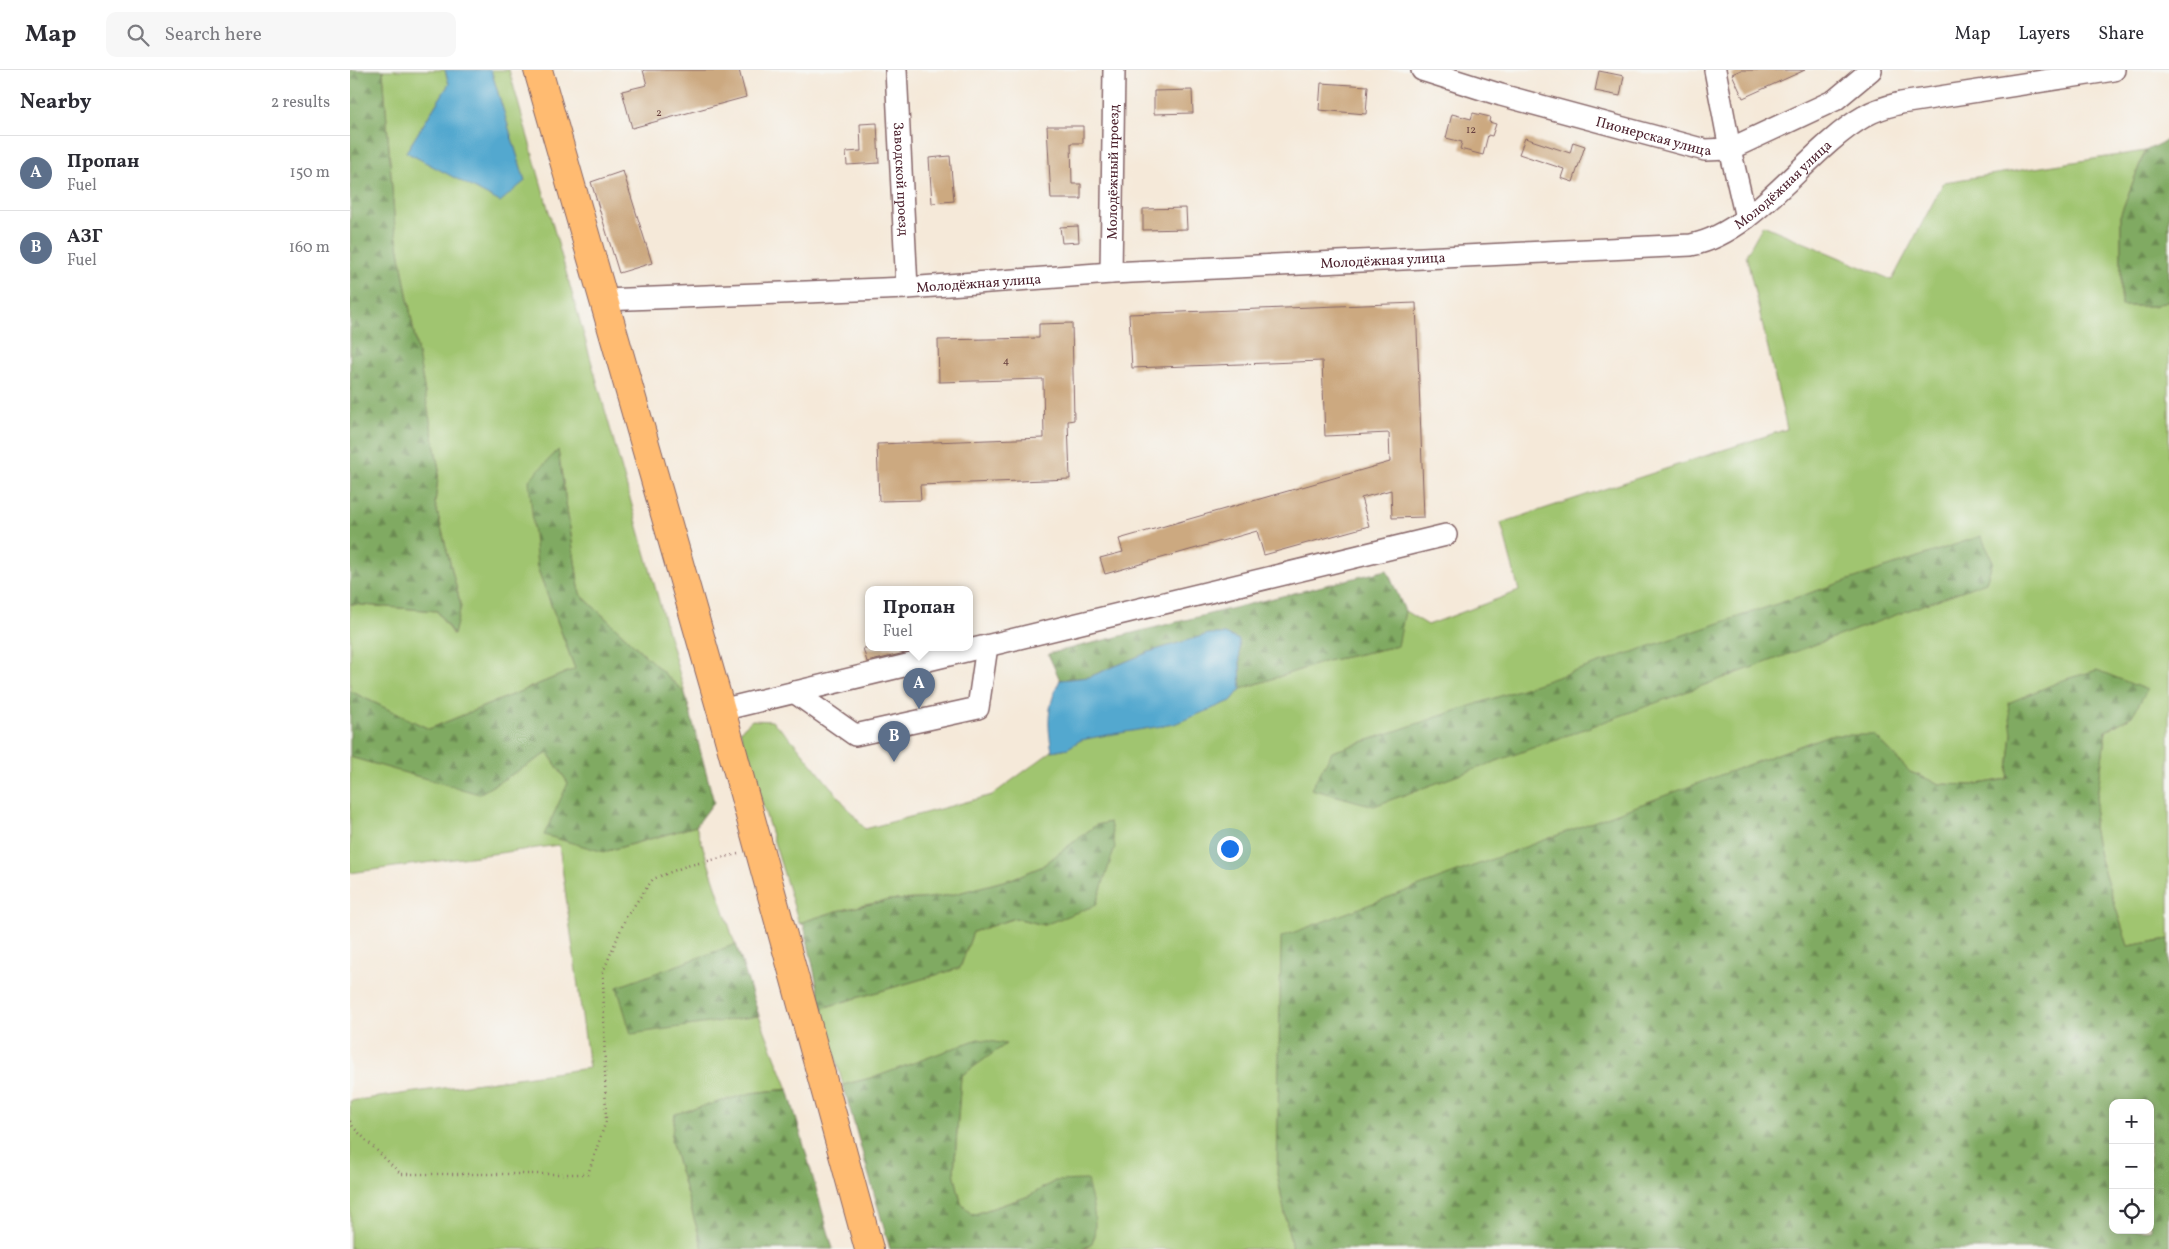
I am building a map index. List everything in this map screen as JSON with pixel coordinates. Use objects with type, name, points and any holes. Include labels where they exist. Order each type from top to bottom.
[{"type":"main road","points":[[538,70],[721,710],[869,1249]]},
{"type":"street","name":"Заводской проезд","points":[[896,70],[907,288]]},
{"type":"street","name":"Молодёжный проезд","points":[[1111,273],[1114,70]]},
{"type":"street","name":"Пионерская улица","points":[[1422,70],[1501,95],[1690,148],[1705,150],[1730,149],[1835,100],[1871,70]]},
{"type":"street","points":[[1716,70],[1730,149],[1746,218]]},
{"type":"street","name":"Молодёжная улица","points":[[603,300],[907,288],[1111,273],[1690,245],[1707,242],[1746,218],[1831,142],[1864,116],[1879,109],[1901,103],[2114,70]]},
{"type":"street","points":[[973,649],[1446,535]]},
{"type":"street","points":[[794,692],[855,735],[978,708],[987,646]]},
{"type":"street","points":[[721,710],[966,651]]},
{"type":"path","points":[[350,1121],[353,1127],[401,1174],[588,1174],[606,1120],[603,972],[626,917],[653,879],[686,866],[759,849]]},
{"type":"green space","points":[[350,70],[383,70],[395,228],[439,470],[435,503],[461,606],[454,635],[437,611],[350,604]]},
{"type":"green space","points":[[383,70],[445,70],[449,84],[406,152],[525,181],[491,70],[509,70],[685,693],[580,594],[558,450],[537,567],[575,669],[429,729],[350,691],[350,604],[437,611],[453,635],[461,606],[435,503],[439,470],[395,228]]},
{"type":"green space","points":[[2169,139],[2169,300],[2154,306],[2121,306],[2121,213],[2145,151]]},
{"type":"green space","points":[[2145,151],[2121,213],[2121,306],[2154,306],[2169,300],[2169,939],[2128,946],[2099,856],[2093,827],[2106,731],[2132,716],[2012,734],[2007,779],[1972,785],[1940,784],[1910,772],[1874,735],[1277,1174],[1292,1249],[1083,1249],[1092,1244],[1055,1181],[1029,1196],[972,1215],[961,1203],[954,1172],[961,1076],[1005,1044],[843,1085],[822,1008],[960,968],[973,932],[1015,918],[1044,925],[1096,825],[1041,867],[1011,879],[951,895],[921,899],[890,900],[837,911],[799,923],[740,731],[752,720],[772,721],[793,741],[865,829],[992,795],[1052,751],[1068,748],[1081,740],[1231,701],[1241,689],[1327,661],[1397,646],[1405,611],[1428,625],[1519,591],[1501,523],[1787,429],[1746,255],[1763,225],[1892,280],[1944,182]]},
{"type":"green space","points":[[558,450],[580,594],[685,693],[714,802],[696,826],[604,852],[544,835],[568,783],[548,753],[479,794],[350,757],[350,691],[429,729],[575,669],[537,567],[529,480]]},
{"type":"green space","points":[[1981,536],[1993,561],[1986,582],[1374,806],[1311,789],[1332,752]]},
{"type":"green space","points":[[1387,570],[1405,611],[1398,646],[1327,661],[1241,689],[1239,640],[1225,634],[1209,634],[1149,652],[1089,677],[1060,680],[1048,654]]},
{"type":"green space","points":[[2097,670],[2147,690],[2132,716],[2106,731],[2093,827],[2099,856],[2128,946],[2169,939],[2169,1249],[1292,1249],[1277,1174],[1281,937],[1829,735],[1874,735],[1910,772],[1940,784],[1972,785],[2007,779],[2012,734],[2008,703],[2066,679]]},
{"type":"green space","points":[[548,753],[568,783],[604,852],[696,826],[759,1016],[788,1089],[751,1093],[671,1140],[703,1249],[350,1249],[350,1101],[589,1068],[559,845],[350,873],[350,757],[479,793]]},
{"type":"green space","points":[[1110,822],[1115,847],[1096,905],[1044,925],[1015,918],[973,932],[960,968],[822,1008],[804,925],[799,923],[837,911],[890,900],[921,899],[951,895],[1011,879],[1041,867],[1096,825]]},
{"type":"green space","points":[[736,944],[759,1016],[631,1034],[617,987]]},
{"type":"green space","points":[[978,1039],[1006,1044],[961,1076],[954,1172],[961,1203],[972,1215],[1029,1196],[1055,1181],[1087,1180],[1094,1212],[1095,1228],[1092,1244],[1083,1249],[890,1249],[843,1085],[878,1076]]},
{"type":"green space","points":[[788,1089],[833,1249],[703,1249],[671,1140],[675,1114],[751,1093]]},
{"type":"water","points":[[445,70],[491,70],[525,181],[500,202],[406,152],[449,84]]},
{"type":"water","points":[[1209,634],[1225,634],[1239,640],[1241,689],[1231,701],[1174,724],[1081,740],[1068,748],[1052,751],[1049,715],[1060,680],[1089,677],[1149,652]]},
{"type":"building","points":[[643,70],[739,70],[746,97],[632,128],[622,91],[647,85]]},
{"type":"building","points":[[1741,70],[1805,70],[1743,98],[1732,74]]},
{"type":"building","points":[[1599,71],[1624,76],[1620,96],[1595,91]]},
{"type":"building","points":[[1321,83],[1368,86],[1366,114],[1319,110]]},
{"type":"building","points":[[1192,90],[1193,113],[1154,114],[1154,91]]},
{"type":"building","points":[[1473,113],[1490,117],[1489,122],[1496,124],[1492,136],[1488,135],[1483,155],[1460,149],[1462,142],[1446,138],[1452,114],[1471,119]]},
{"type":"building","points":[[877,123],[879,163],[847,165],[846,152],[861,151],[860,124]]},
{"type":"building","points":[[1047,126],[1083,126],[1083,143],[1071,143],[1072,184],[1081,184],[1081,199],[1051,199]]},
{"type":"building","points":[[1525,138],[1570,153],[1573,142],[1585,146],[1573,182],[1561,178],[1564,169],[1519,154]]},
{"type":"building","points":[[950,156],[954,201],[932,203],[929,158]]},
{"type":"building","points":[[623,171],[652,263],[619,273],[591,182]]},
{"type":"building","points":[[1186,208],[1187,229],[1143,230],[1143,209]]},
{"type":"building","points":[[1078,226],[1079,242],[1062,243],[1060,227]]},
{"type":"building","points":[[1416,303],[1424,517],[1392,518],[1391,490],[1361,498],[1369,526],[1264,555],[1257,531],[1105,574],[1100,558],[1123,552],[1119,539],[1390,462],[1389,433],[1325,436],[1322,361],[1132,368],[1129,314]]},
{"type":"building","points":[[1072,323],[1074,420],[1068,421],[1070,479],[920,485],[921,500],[879,501],[877,444],[1044,438],[1043,379],[939,382],[938,340],[1039,338],[1039,324]]},
{"type":"building","points":[[863,648],[865,648],[865,651],[913,651],[867,662]]},
{"type":"place","name":"Пропан","points":[[919,709]]},
{"type":"place","name":"АЗГ","points":[[894,762]]}]
